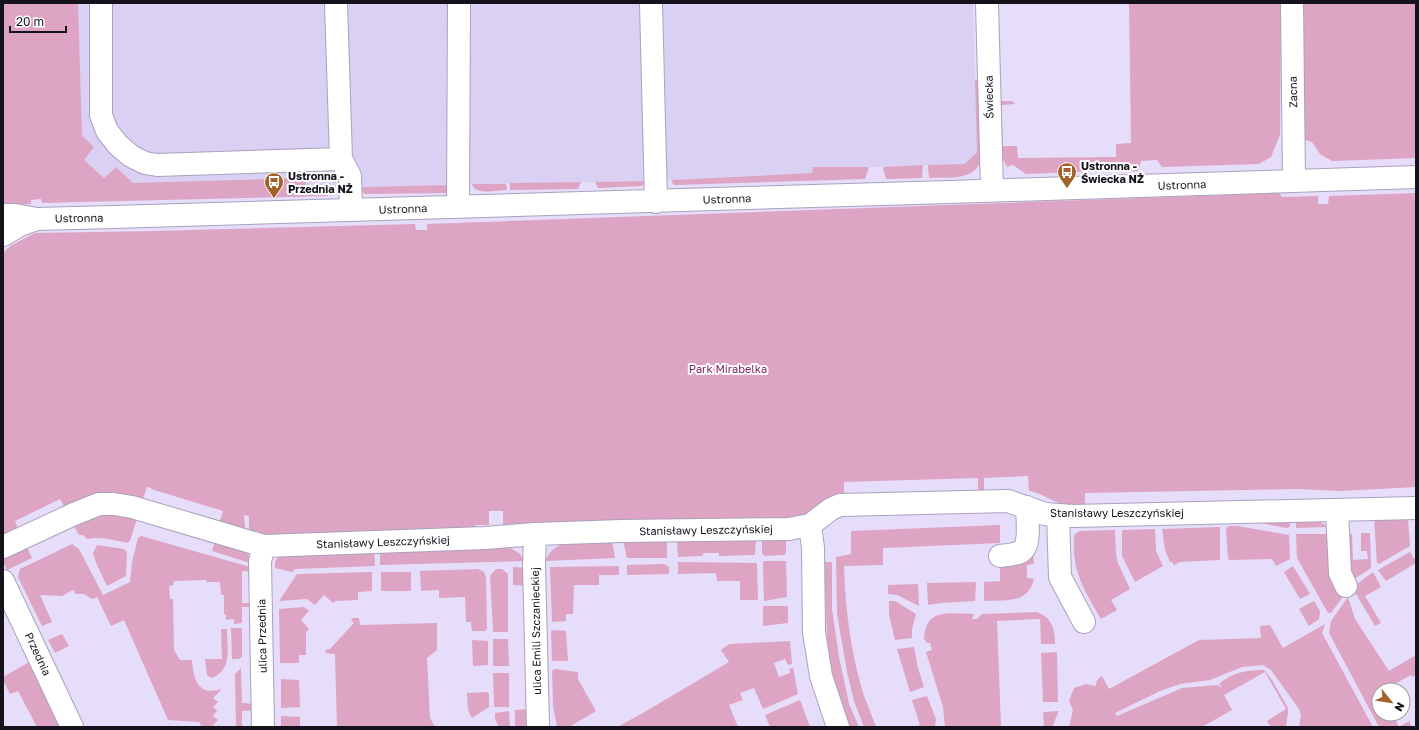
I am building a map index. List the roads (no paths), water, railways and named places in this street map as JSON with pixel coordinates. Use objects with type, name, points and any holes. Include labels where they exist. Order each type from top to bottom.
[{"type":"street","points":[[101,3],[102,115],[107,131],[118,145],[131,156],[144,163],[157,165],[341,159]]},
{"type":"street","points":[[336,3],[341,159],[350,176],[351,210]]},
{"type":"street","points":[[458,3],[458,207]]},
{"type":"street","points":[[651,3],[656,202]]},
{"type":"street","name":"Świecka","points":[[987,3],[992,191]]},
{"type":"street","name":"Zacna","points":[[1292,3],[1294,181]]},
{"type":"street","name":"Ustronna","points":[[3,215],[15,215],[37,219],[656,202],[1416,176]]},
{"type":"street","name":"Ustronna","points":[[3,235],[20,225],[37,219]]},
{"type":"street","name":"Stanisławy Leszczyńskiej","points":[[3,547],[99,504],[114,504],[132,507],[264,546],[485,538],[535,534],[622,531],[789,529],[810,525],[831,509],[840,505],[1008,501],[1027,506],[1045,514],[1073,516],[1416,508]]},
{"type":"street","points":[[1000,556],[1014,554],[1023,550],[1027,543],[1027,506]]},
{"type":"street","points":[[1337,510],[1340,573],[1346,586]]},
{"type":"street","points":[[1058,515],[1060,577],[1084,622]]},
{"type":"street","points":[[810,525],[813,548],[814,632],[821,676],[838,727]]},
{"type":"street","name":"ulica Emili Szczanieckiej","points":[[535,534],[534,564],[538,727]]},
{"type":"street","name":"ulica Przednia","points":[[263,727],[260,562],[264,546]]},
{"type":"street","name":"Przednia","points":[[3,581],[72,727]]},
{"type":"place","name":"Ustronna - Świecka NŻ","points":[[1067,189]]},
{"type":"place","name":"Ustronna - Przednia NŻ","points":[[274,199]]},
{"type":"park label","name":"Park Mirabelka","points":[[728,369]]}]
